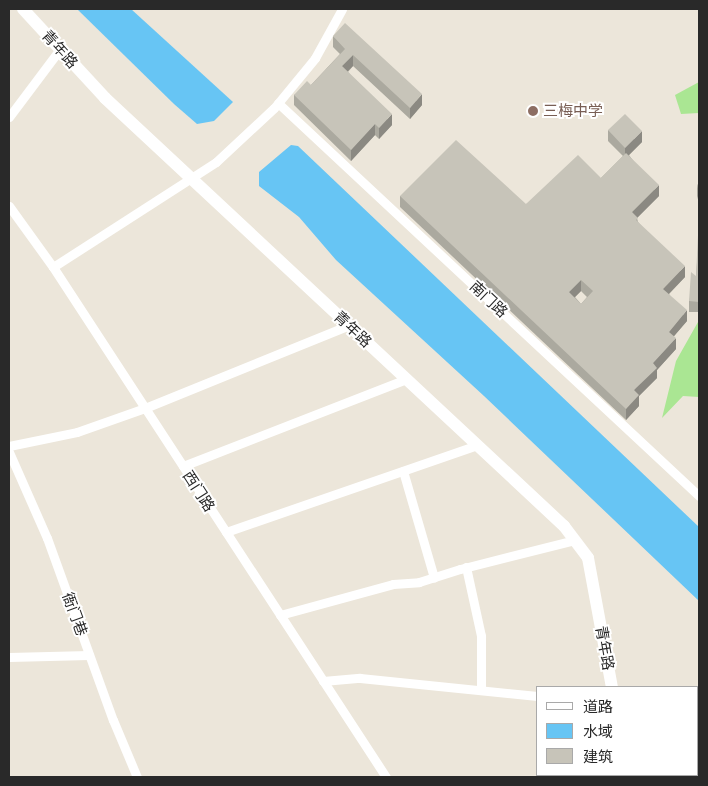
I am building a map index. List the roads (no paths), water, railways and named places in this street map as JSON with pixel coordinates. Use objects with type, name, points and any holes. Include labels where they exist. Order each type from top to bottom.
[{"type":"main road","name":"青年路","points":[[23,9],[105,98],[564,526],[588,558],[612,686]]},
{"type":"street","points":[[53,267],[216,162],[276,105],[315,58],[342,9]]},
{"type":"street","points":[[9,117],[60,49]]},
{"type":"street","name":"南门路","points":[[276,105],[699,496]]},
{"type":"street","name":"西门路","points":[[9,206],[53,267],[386,777]]},
{"type":"street","points":[[9,446],[77,432],[144,408],[349,325]]},
{"type":"street","points":[[182,466],[406,379]]},
{"type":"street","points":[[226,532],[477,445]]},
{"type":"street","name":"衙门巷","points":[[9,452],[47,538],[89,655],[137,777]]},
{"type":"street","points":[[403,471],[434,578]]},
{"type":"street","points":[[280,615],[393,584],[419,582],[466,567],[575,540]]},
{"type":"street","points":[[466,567],[481,636],[481,690]]},
{"type":"street","points":[[9,657],[89,655]]},
{"type":"street","points":[[323,681],[360,678],[536,696]]},
{"type":"water","points":[[77,9],[131,9],[233,102],[214,121],[197,124]]},
{"type":"water","points":[[291,145],[298,146],[699,527],[699,601],[484,396],[336,260],[299,217],[259,186],[259,172]]},
{"type":"place","name":"三梅中学","points":[[533,111]]}]
